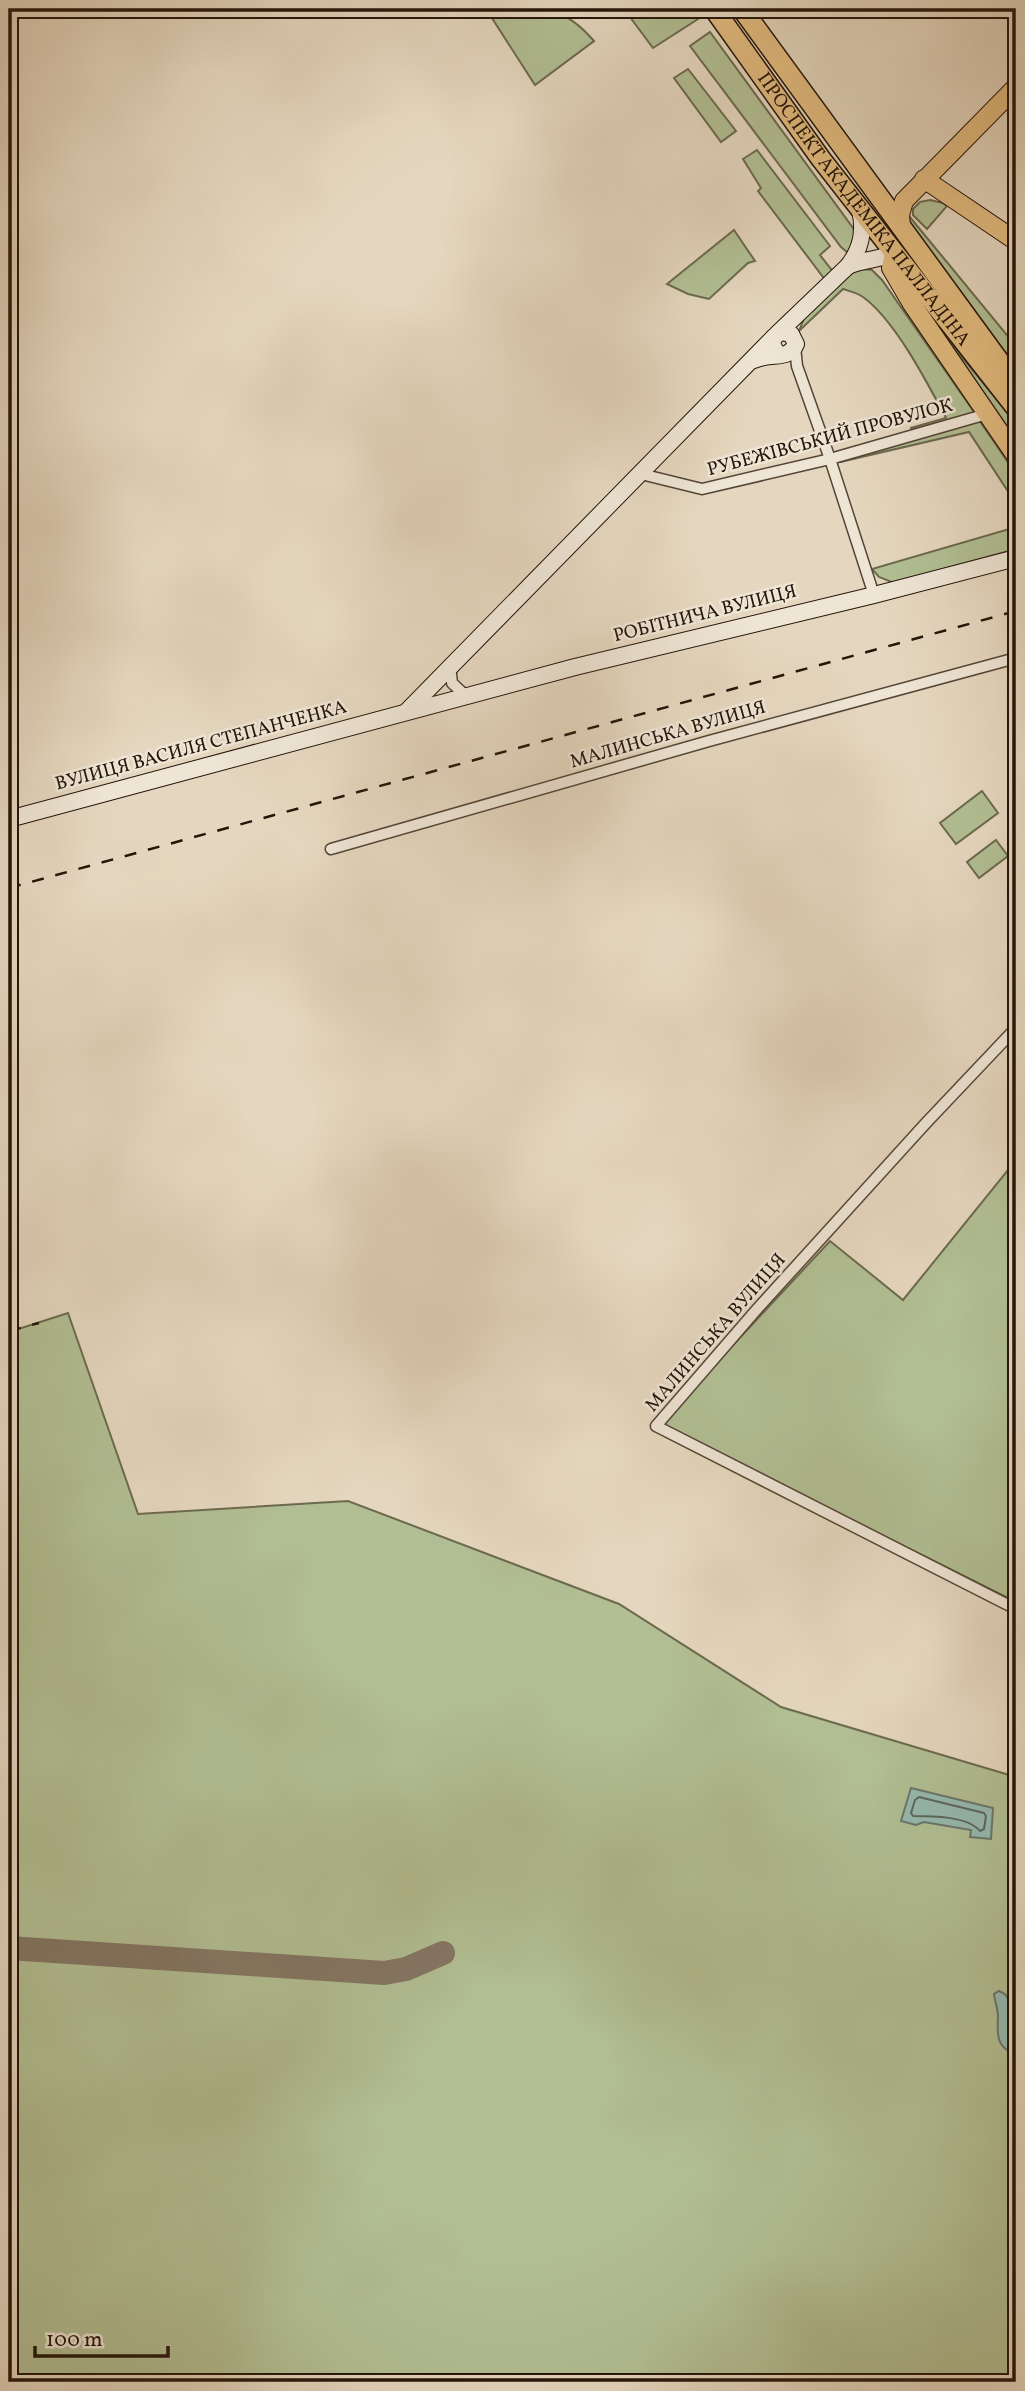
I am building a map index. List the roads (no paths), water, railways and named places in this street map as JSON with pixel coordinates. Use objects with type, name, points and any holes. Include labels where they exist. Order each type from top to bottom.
[{"type":"highway","name":"ПРОСПЕКТ АКАДЕМІКА ПАЛЛАДІНА","points":[[714,9],[860,210],[1016,408]]},
{"type":"highway","name":"ПРОСПЕКТ АКАДЕМІКА ПАЛЛАДІНА","points":[[742,9],[1016,384]]},
{"type":"main road","points":[[901,226],[900,215],[904,201],[1014,91]]},
{"type":"main road","points":[[872,187],[884,193],[898,193],[924,179]]},
{"type":"main road","points":[[924,179],[1016,241]]},
{"type":"main road","points":[[894,253],[891,268],[1016,456]]},
{"type":"street","points":[[405,713],[775,335],[848,266],[860,247],[863,223],[860,210]]},
{"type":"street","points":[[848,266],[894,253]]},
{"type":"street","points":[[787,349],[796,315]]},
{"type":"street","points":[[775,335],[772,345],[787,349],[797,366],[874,595]]},
{"type":"street","points":[[749,363],[764,355],[787,349]]},
{"type":"street","name":"РУБЕЖІВСЬКИЙ ПРОВУЛОК","points":[[641,474],[702,489],[830,459],[987,414]]},
{"type":"street","name":"РОБІТНИЧА ВУЛИЦЯ","points":[[405,713],[465,695],[1016,558]]},
{"type":"street","name":"МАЛИНСЬКА ВУЛИЦЯ","points":[[331,849],[709,741],[1016,658]]},
{"type":"street","points":[[450,666],[452,682],[465,695]]},
{"type":"street","name":"ВУЛИЦЯ ВАСИЛЯ СТЕПАНЧЕНКА","points":[[9,819],[405,713]]},
{"type":"street","name":"МАЛИНСЬКА ВУЛИЦЯ","points":[[1016,1028],[907,1144],[656,1426],[1016,1609]]},
{"type":"water","points":[[911,1788],[993,1808],[991,1839],[970,1837],[971,1830],[901,1821]]},
{"type":"water","points":[[999,1991],[1005,1994],[1014,2008],[1016,2006],[1016,2055],[1009,2052],[999,2040],[994,1994]]},
{"type":"railway","points":[[9,888],[1016,611]]},
{"type":"railway","points":[[9,1331],[39,1323]]}]
